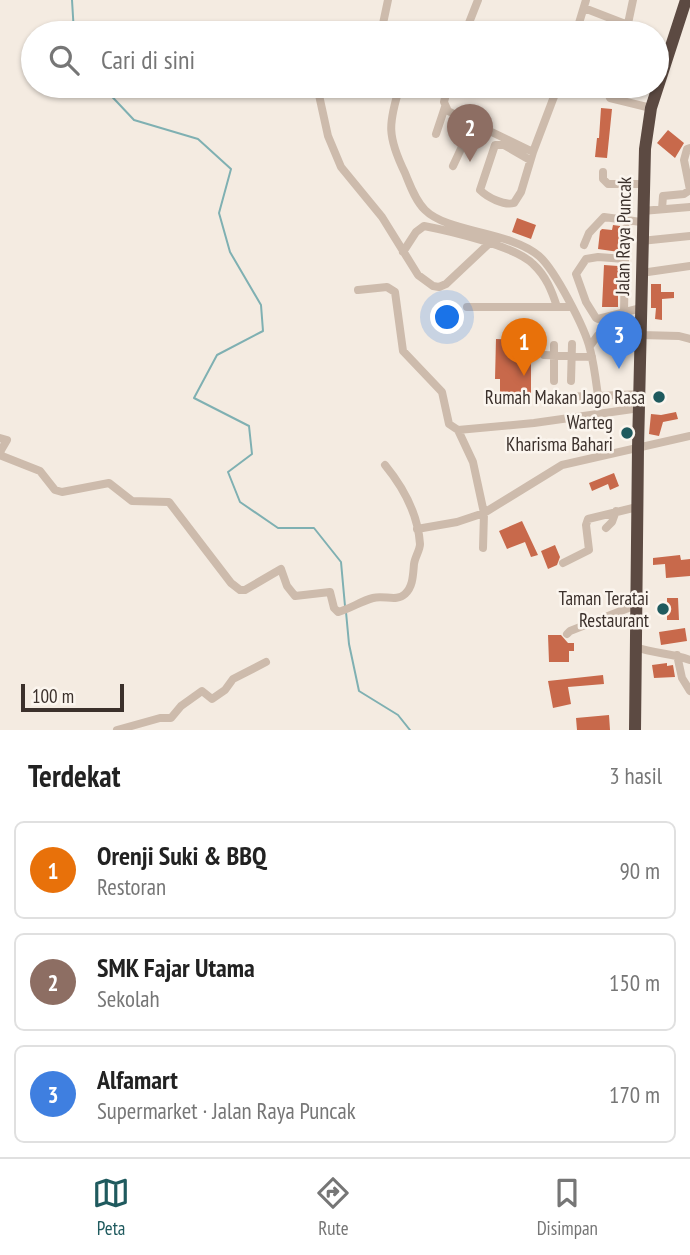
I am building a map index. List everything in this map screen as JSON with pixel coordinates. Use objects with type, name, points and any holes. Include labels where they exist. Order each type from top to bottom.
[{"type":"highway","name":"Jalan Raya Puncak","points":[[669,57],[687,6]]},
{"type":"highway","name":"Jalan Raya Puncak","points":[[635,730],[640,273],[645,140],[655,98]]},
{"type":"street","points":[[384,21],[388,0]]},
{"type":"street","points":[[470,21],[478,0]]},
{"type":"street","points":[[629,21],[633,0]]},
{"type":"street","points":[[580,21],[585,4],[614,21]]},
{"type":"street","points":[[320,98],[328,136],[337,160],[353,184],[382,216],[418,275],[429,284],[439,287],[446,285],[493,240]]},
{"type":"street","points":[[396,98],[390,126],[398,160],[419,203],[436,218],[493,240],[533,263],[547,281],[558,307]]},
{"type":"street","points":[[436,134],[446,98]]},
{"type":"street","points":[[532,156],[504,145],[495,145],[480,190],[484,194],[513,204],[521,192],[554,98]]},
{"type":"street","points":[[611,98],[651,108]]},
{"type":"street","points":[[445,107],[532,156]]},
{"type":"street","points":[[453,166],[472,123]]},
{"type":"street","points":[[662,209],[663,196],[684,194],[690,190],[684,160],[687,149],[690,148]]},
{"type":"street","points":[[603,172],[603,178],[608,184],[643,184]]},
{"type":"street","points":[[584,245],[589,233],[604,217],[642,216],[662,209],[690,206]]},
{"type":"street","points":[[403,252],[416,232],[424,226],[528,248],[550,268],[590,346],[598,397]]},
{"type":"street","points":[[624,312],[626,228]]},
{"type":"street","points":[[641,241],[690,236]]},
{"type":"street","points":[[625,259],[589,258],[576,274],[586,302],[596,318],[641,308]]},
{"type":"street","points":[[640,273],[690,266]]},
{"type":"street","points":[[358,290],[387,287],[395,292],[403,351],[442,392],[449,424],[458,430],[472,456],[484,513],[483,548]]},
{"type":"street","points":[[467,307],[571,307]]},
{"type":"street","points":[[590,346],[598,335],[641,333],[690,338]]},
{"type":"street","points":[[571,380],[572,344]]},
{"type":"street","points":[[554,345],[554,381]]},
{"type":"street","points":[[544,355],[592,357]]},
{"type":"street","points":[[549,397],[640,394]]},
{"type":"street","points":[[458,430],[534,424],[640,408]]},
{"type":"street","points":[[417,528],[457,522],[484,513],[558,467],[690,436]]},
{"type":"street","points":[[0,438],[7,440],[0,452],[2,456],[40,471],[57,491],[109,483],[132,501],[169,502],[231,583],[240,590],[246,590],[281,569],[295,596],[330,592],[334,608],[338,612],[354,608],[372,598],[397,598],[407,593],[412,582],[415,556],[420,547],[417,528],[402,487],[385,465]]},
{"type":"street","points":[[564,563],[589,550],[586,525],[589,519],[637,507]]},
{"type":"street","points":[[606,528],[612,522],[616,511]]},
{"type":"street","points":[[567,634],[636,605]]},
{"type":"street","points":[[636,648],[690,660]]},
{"type":"street","points":[[677,655],[682,678],[690,691]]},
{"type":"street","points":[[117,730],[169,718],[201,692],[212,699],[225,690],[233,679],[265,662]]},
{"type":"building","points":[[601,108],[612,109],[607,158],[595,157]]},
{"type":"building","points":[[668,130],[684,143],[675,158],[657,143]]},
{"type":"building","points":[[517,218],[536,225],[531,239],[512,232]]},
{"type":"building","points":[[613,225],[620,226],[619,252],[598,249],[600,231],[612,230]]},
{"type":"building","points":[[604,265],[618,266],[618,307],[602,307]]},
{"type":"building","points":[[651,284],[661,284],[661,292],[674,292],[674,298],[662,299],[662,320],[655,319],[656,308],[651,308]]},
{"type":"building","points":[[496,339],[528,340],[531,398],[500,398],[500,379],[495,379]]},
{"type":"building","points":[[676,412],[678,419],[663,422],[659,436],[649,434],[651,414]]},
{"type":"building","points":[[614,473],[619,486],[610,490],[608,484],[592,491],[589,483]]},
{"type":"building","points":[[522,521],[538,555],[531,557],[525,542],[507,549],[499,531]]},
{"type":"building","points":[[555,545],[560,557],[557,565],[548,569],[541,551]]},
{"type":"building","points":[[680,555],[681,560],[690,559],[690,576],[666,578],[665,564],[653,565],[653,558]]},
{"type":"building","points":[[667,598],[678,598],[679,620],[667,620]]},
{"type":"building","points":[[685,628],[687,641],[661,645],[659,632]]},
{"type":"building","points":[[548,635],[561,635],[568,643],[574,643],[574,651],[569,651],[569,662],[549,662]]},
{"type":"building","points":[[667,663],[667,666],[673,665],[675,677],[654,678],[652,665]]},
{"type":"building","points":[[603,675],[604,684],[568,687],[571,704],[553,708],[548,681]]},
{"type":"building","points":[[609,715],[610,730],[577,730],[576,718]]},
{"type":"waterway","points":[[72,0],[73,21]]},
{"type":"waterway","points":[[113,98],[134,120],[198,139],[231,169],[219,213],[230,252],[261,305],[263,331],[217,355],[194,398],[249,426],[252,454],[228,472],[240,502],[278,528],[314,528],[341,562],[345,606]]},
{"type":"waterway","points":[[346,612],[349,644],[359,691],[398,715],[410,730]]},
{"type":"place","name":"SMK Fajar Utama","points":[[470,162]]},
{"type":"place","name":"Alfamart","points":[[619,369]]},
{"type":"place","name":"Orenji Suki & BBQ","points":[[524,376]]},
{"type":"place","name":"Rumah Makan Jago Rasa","points":[[659,397]]},
{"type":"place","name":"Warteg Kharisma Bahari","points":[[627,433]]},
{"type":"place","name":"Taman Teratai Restaurant","points":[[663,609]]}]
